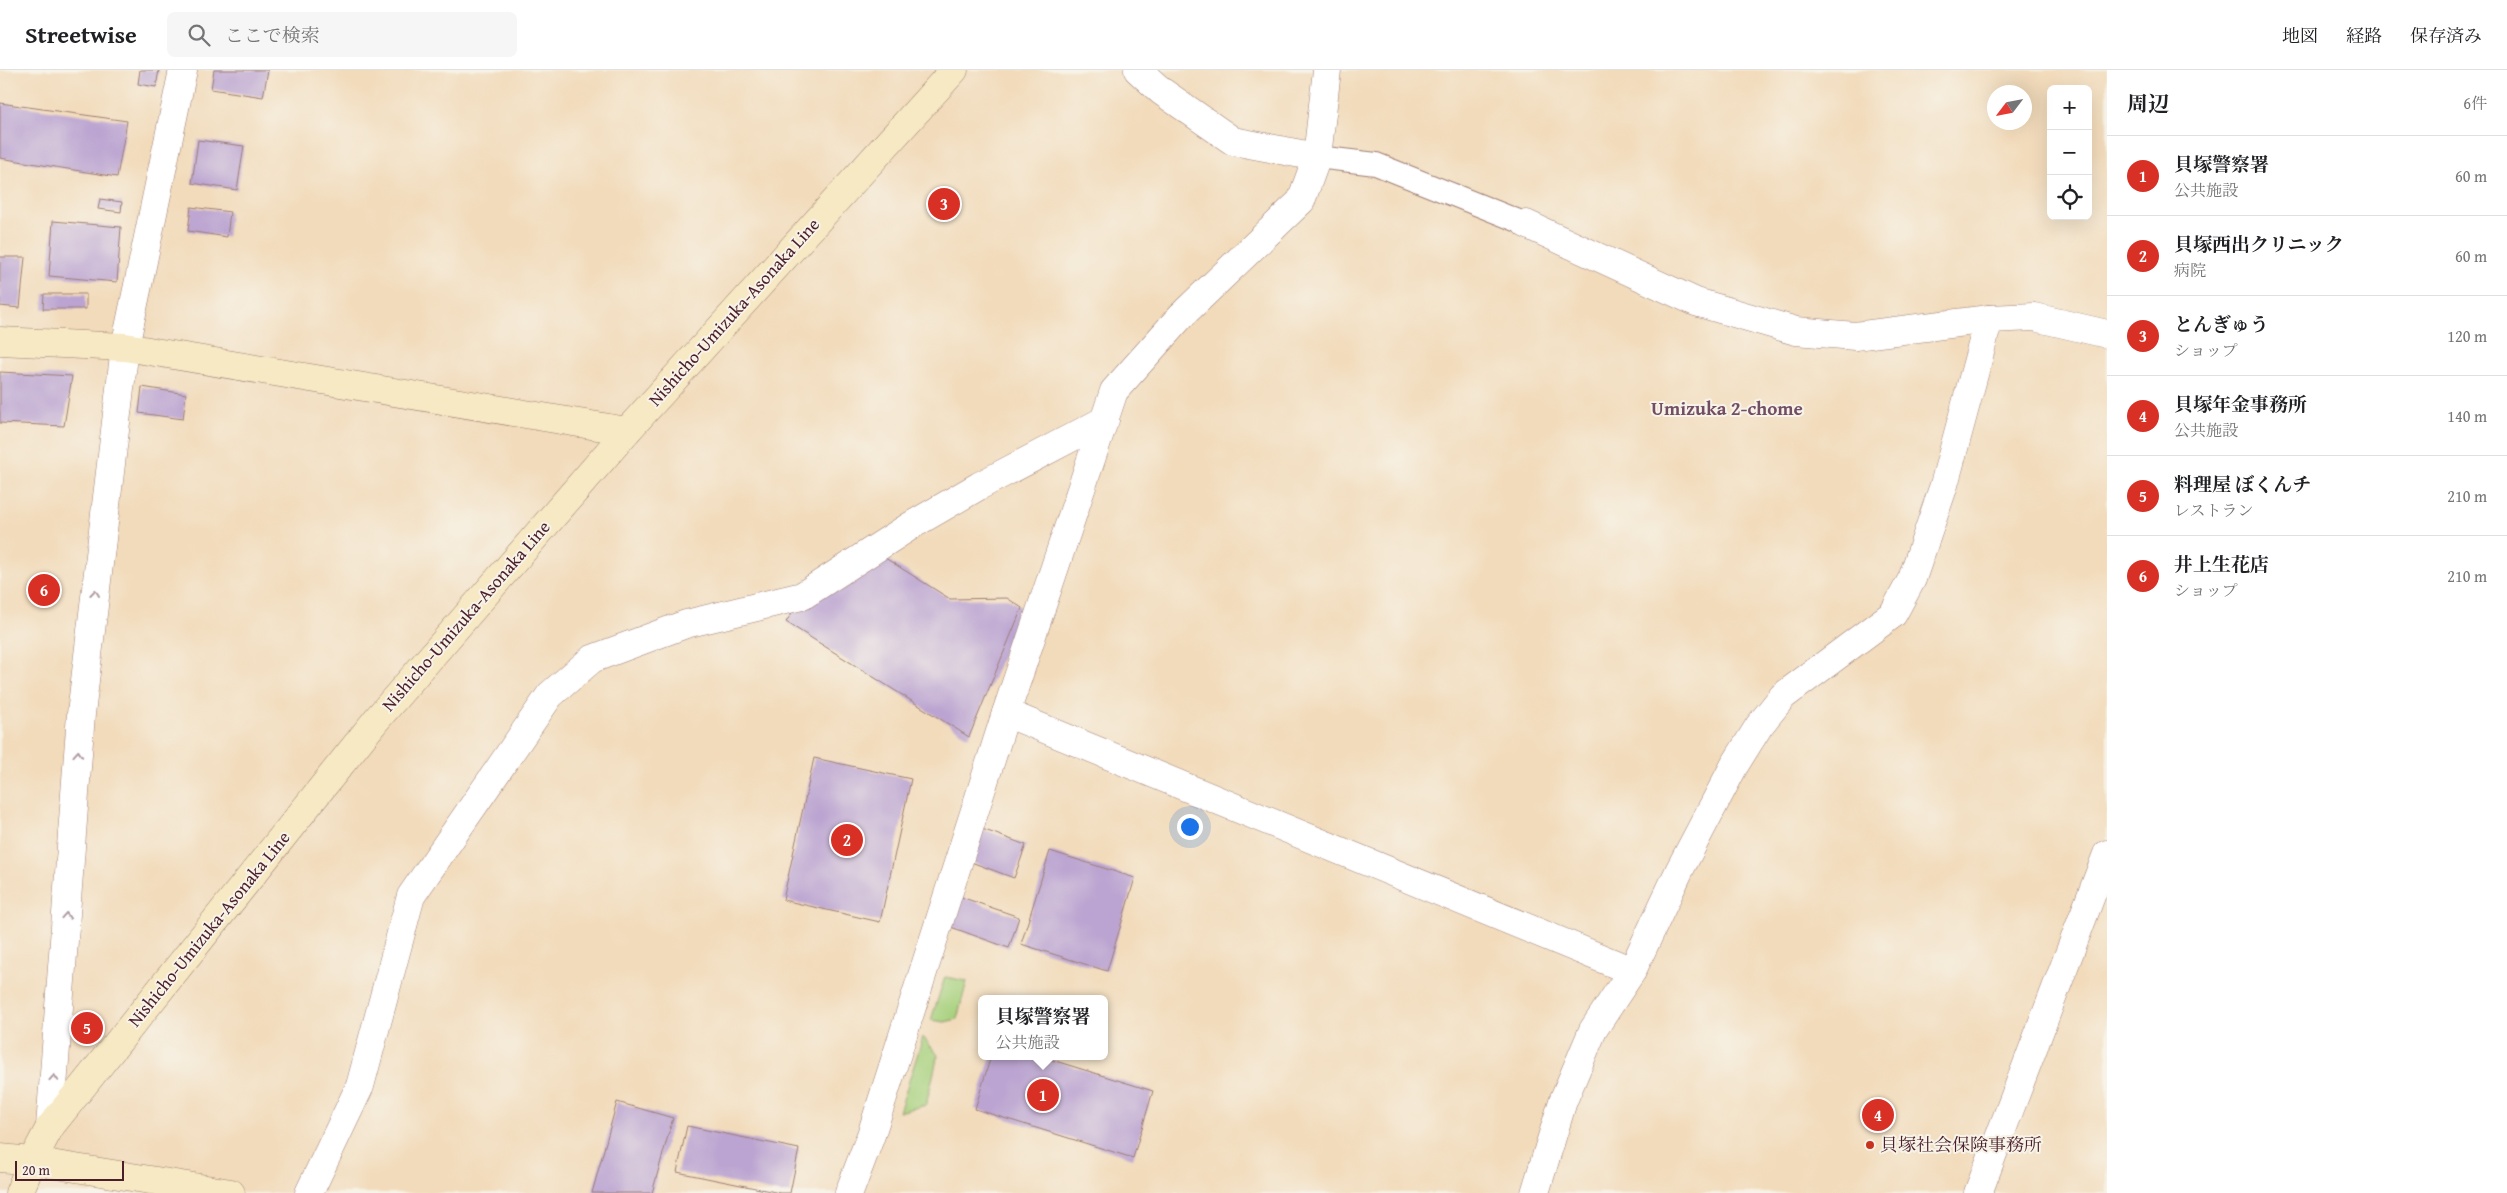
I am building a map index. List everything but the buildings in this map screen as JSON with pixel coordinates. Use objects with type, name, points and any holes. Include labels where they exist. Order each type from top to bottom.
[{"type":"street","points":[[50,1127],[81,714],[125,347],[182,70]]},
{"type":"street","name":"Nishicho-Umizuka-Asonaka Line","points":[[19,1193],[32,1161],[50,1127],[377,719],[627,431],[954,70]]},
{"type":"street","points":[[1138,70],[1161,91],[1233,141],[1317,157]]},
{"type":"street","points":[[849,1193],[874,1126],[1006,713],[1114,391],[1181,316],[1301,201],[1317,157],[1327,70]]},
{"type":"street","points":[[1526,224],[1696,302],[1796,331],[1854,336],[1989,319],[2034,317],[2107,334]]},
{"type":"street","points":[[1535,1193],[1563,1102],[1593,1030],[1632,971],[1680,868],[1734,766],[1759,726],[1783,696],[1893,614],[1912,579],[1944,485],[1989,319]]},
{"type":"street","points":[[0,341],[125,347],[627,431]]},
{"type":"street","points":[[309,1193],[360,1086],[411,896],[550,696],[592,660],[686,624],[802,596],[912,525],[979,486],[1105,420]]},
{"type":"street","points":[[1006,713],[1632,971]]},
{"type":"street","points":[[1978,1193],[2107,854]]},
{"type":"street","points":[[0,1158],[32,1161],[231,1193]]},
{"type":"lane","points":[[1317,157],[1376,164],[1526,224]]},
{"type":"green space","points":[[945,977],[967,981],[957,1019],[945,1022],[931,1020]]},
{"type":"green space","points":[[923,1037],[938,1055],[926,1105],[899,1112]]},
{"type":"place","name":"とんぎゅう","points":[[944,204]]},
{"type":"place","name":"井上生花店","points":[[44,590]]},
{"type":"place","name":"貝塚西出クリニック","points":[[847,840]]},
{"type":"place","name":"料理屋 ぼくんチ","points":[[87,1028]]},
{"type":"place","name":"貝塚警察署","points":[[1043,1095]]},
{"type":"place","name":"貝塚年金事務所","points":[[1878,1115]]},
{"type":"place","name":"貝塚社会保険事務所","points":[[1870,1145]]},
{"type":"district","name":"Umizuka 2-chome","points":[[1727,408]]}]
